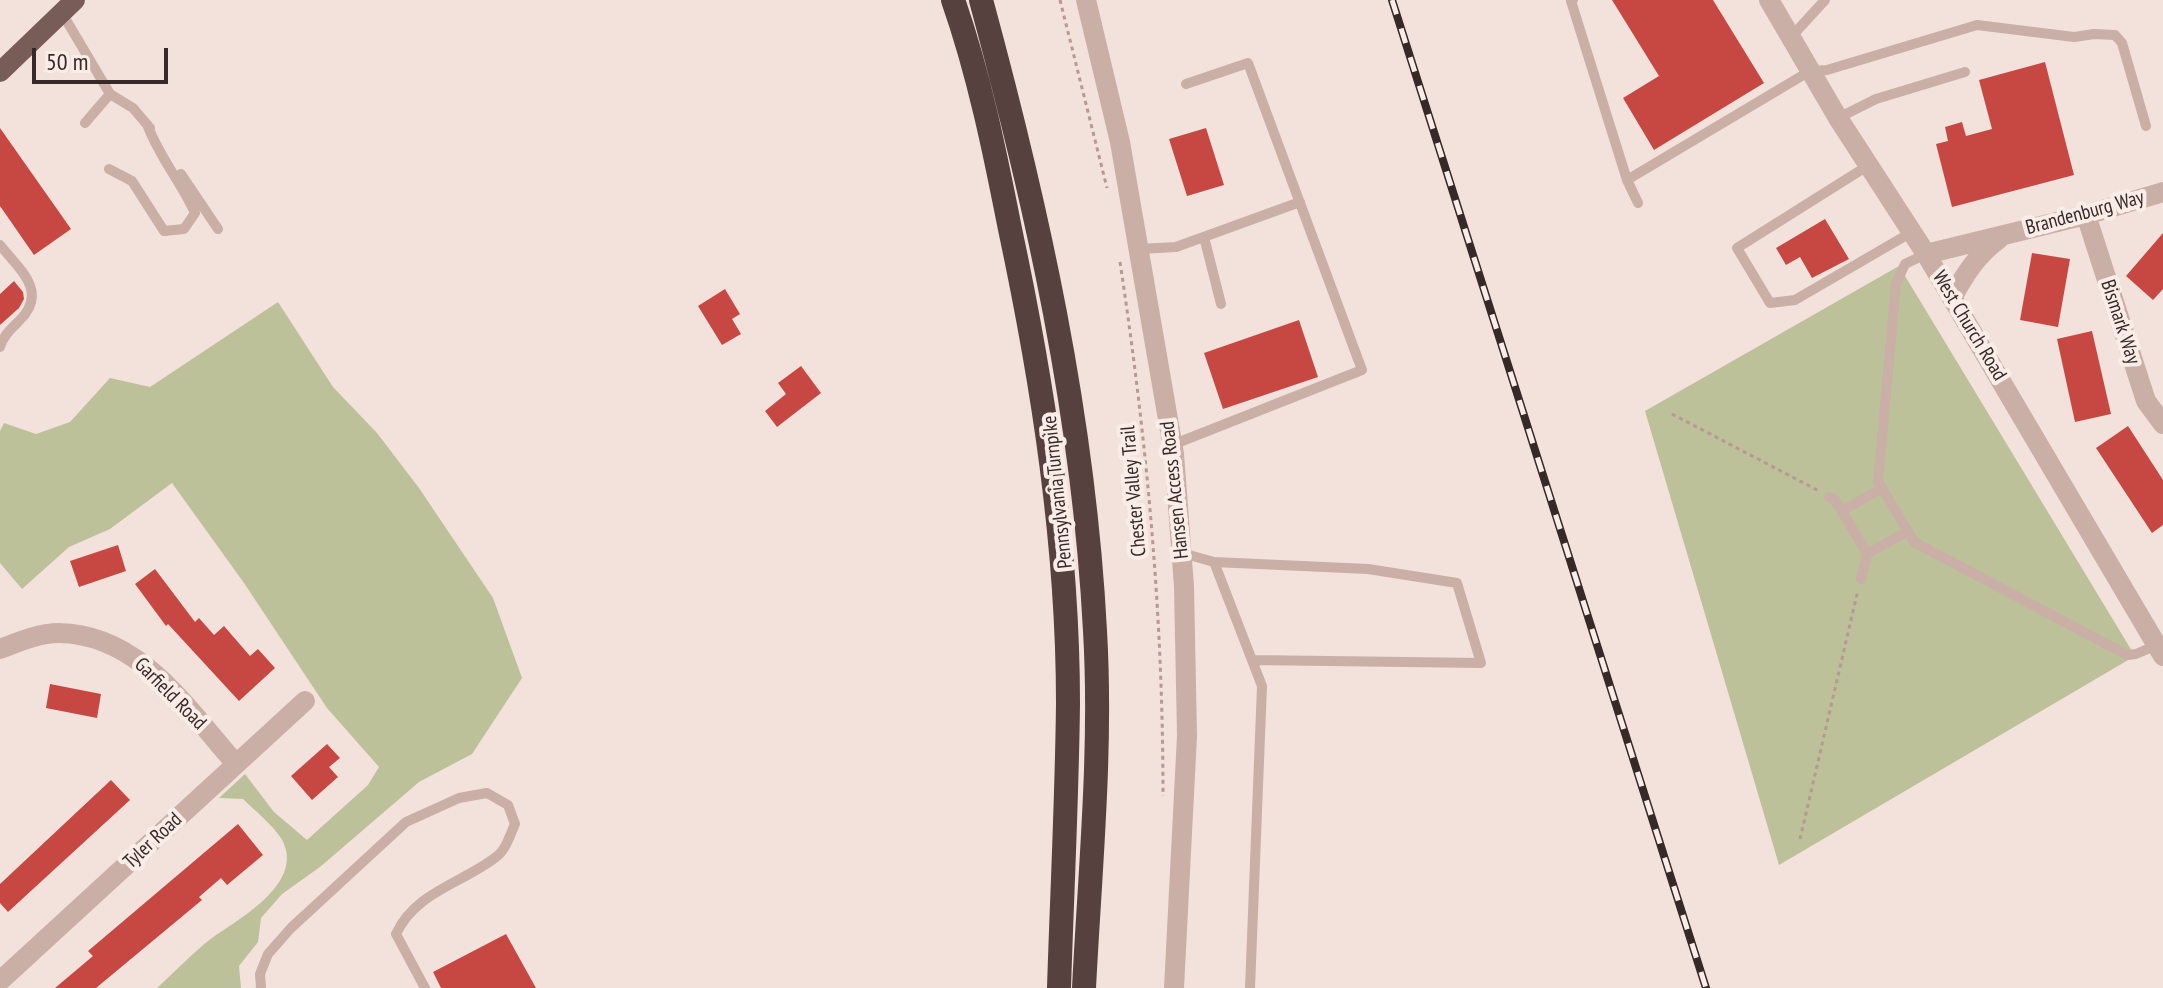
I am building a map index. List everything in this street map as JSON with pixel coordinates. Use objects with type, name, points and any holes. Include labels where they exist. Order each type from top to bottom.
[{"type":"highway","name":"Pennsylvania Turnpike","points":[[953,0],[996,160],[1031,325],[1062,578],[1068,703],[1059,988]]},
{"type":"highway","name":"Pennsylvania Turnpike","points":[[981,0],[1016,129],[1050,286],[1073,406],[1089,543],[1096,633],[1097,735],[1084,988]]},
{"type":"main road","points":[[0,72],[64,4]]},
{"type":"street","name":"Hansen Access Road","points":[[1086,0],[1120,142],[1139,249],[1172,445],[1182,553],[1187,736],[1174,988]]},
{"type":"street","name":"West Church Road","points":[[1769,0],[1838,118],[1926,254],[2160,651]]},
{"type":"street","name":"Brandenburg Way","points":[[1926,254],[2086,215],[2163,192]]},
{"type":"street","name":"Bismark Way","points":[[2086,215],[2146,401],[2163,424]]},
{"type":"street","name":"Brandenburg Way","points":[[1952,298],[1970,266],[1984,250],[2006,234]]},
{"type":"street","name":"Garfield Road","points":[[0,649],[26,639],[57,633],[85,636],[117,646],[145,664],[236,764]]},
{"type":"street","name":"Tyler Road","points":[[0,981],[305,701]]},
{"type":"lane","points":[[1573,0],[1627,180],[1638,203]]},
{"type":"lane","points":[[1792,36],[1824,0]]},
{"type":"lane","points":[[64,4],[110,94],[133,108],[147,124],[218,229]]},
{"type":"lane","points":[[1627,180],[1810,71],[1827,70],[1977,25],[2074,37],[2104,33],[2115,35],[2122,43],[2146,126]]},
{"type":"lane","points":[[1172,445],[1362,370],[1248,63],[1186,84]]},
{"type":"lane","points":[[1838,118],[1876,99],[1965,72]]},
{"type":"lane","points":[[85,123],[110,94]]},
{"type":"lane","points":[[109,169],[132,181],[164,231],[184,229],[195,213],[156,148],[147,124]]},
{"type":"lane","points":[[1869,165],[1737,248],[1770,303],[1795,300],[1912,232]]},
{"type":"lane","points":[[1139,249],[1176,247],[1300,202]]},
{"type":"lane","points":[[1204,237],[1221,304]]},
{"type":"lane","points":[[0,245],[29,280],[34,296],[30,311],[2,338],[0,347]]},
{"type":"lane","points":[[1926,254],[1905,264],[1896,284],[1878,481],[1882,488],[1914,542],[2127,655],[2160,651]]},
{"type":"lane","points":[[1842,511],[1882,488]]},
{"type":"lane","points":[[1829,497],[1835,500],[1867,554],[1861,579]]},
{"type":"lane","points":[[1867,554],[1908,531]]},
{"type":"lane","points":[[1182,553],[1214,562],[1368,569],[1457,583],[1481,663],[1252,660]]},
{"type":"lane","points":[[1214,562],[1262,686],[1250,988]]},
{"type":"lane","points":[[261,988],[260,974],[268,954],[291,928],[406,822],[459,798],[487,793],[508,805],[515,824],[498,856],[415,907],[396,934],[425,988]]},
{"type":"path","points":[[1060,0],[1108,195]]},
{"type":"path","name":"Chester Valley Trail","points":[[1119,255],[1151,504],[1163,686],[1163,807]]},
{"type":"path","points":[[1672,414],[1829,497]]},
{"type":"path","points":[[1800,839],[1861,579]]},
{"type":"green space","points":[[1899,266],[2135,656],[1779,865],[1645,411]]},
{"type":"green space","points":[[278,302],[333,387],[377,433],[419,488],[493,598],[522,678],[472,754],[419,782],[320,867],[282,894],[261,918],[258,942],[239,966],[241,988],[157,988],[205,944],[251,911],[276,887],[284,873],[287,859],[284,844],[266,820],[243,799],[219,798],[245,774],[274,812],[307,840],[368,785],[379,767],[327,708],[244,583],[172,483],[110,529],[69,547],[22,589],[0,563],[0,431],[4,423],[36,434],[70,422],[110,378],[150,387]]},
{"type":"building","points":[[1612,0],[1713,0],[1764,83],[1654,150],[1623,98],[1659,76]]},
{"type":"building","points":[[2045,62],[2074,175],[1952,207],[1936,144],[1948,141],[1945,127],[1962,122],[1966,136],[1992,129],[1979,80]]},
{"type":"building","points":[[0,128],[71,229],[34,255],[0,206]]},
{"type":"building","points":[[1206,128],[1224,185],[1187,196],[1169,139]]},
{"type":"building","points":[[1825,219],[1849,259],[1812,278],[1800,257],[1786,265],[1776,248]]},
{"type":"building","points":[[2163,233],[2163,289],[2153,300],[2126,276]]},
{"type":"building","points":[[2032,253],[2070,259],[2058,327],[2020,320]]},
{"type":"building","points":[[14,281],[23,292],[24,299],[19,308],[0,325],[0,294]]},
{"type":"building","points":[[725,289],[740,314],[732,319],[741,334],[722,345],[698,306]]},
{"type":"building","points":[[1299,320],[1318,377],[1223,409],[1204,353]]},
{"type":"building","points":[[2092,331],[2111,414],[2075,422],[2057,339]]},
{"type":"building","points":[[801,366],[821,393],[777,427],[765,411],[786,394],[778,383]]},
{"type":"building","points":[[2128,426],[2163,480],[2163,525],[2152,533],[2096,448]]},
{"type":"building","points":[[118,545],[126,571],[79,587],[70,561]]},
{"type":"building","points":[[155,569],[195,622],[199,618],[214,635],[224,626],[250,656],[258,649],[275,668],[239,701],[168,624],[166,626],[135,584]]},
{"type":"building","points":[[50,684],[101,694],[97,718],[46,708]]},
{"type":"building","points":[[327,744],[340,758],[329,767],[338,777],[312,800],[291,776]]},
{"type":"building","points":[[111,780],[130,800],[8,912],[0,903],[0,884]]},
{"type":"building","points":[[238,824],[263,855],[227,885],[221,878],[199,897],[202,900],[96,988],[55,988],[93,956],[88,951]]},
{"type":"building","points":[[506,934],[536,988],[441,988],[433,972]]},
{"type":"railway","points":[[1392,0],[1706,988]]}]
